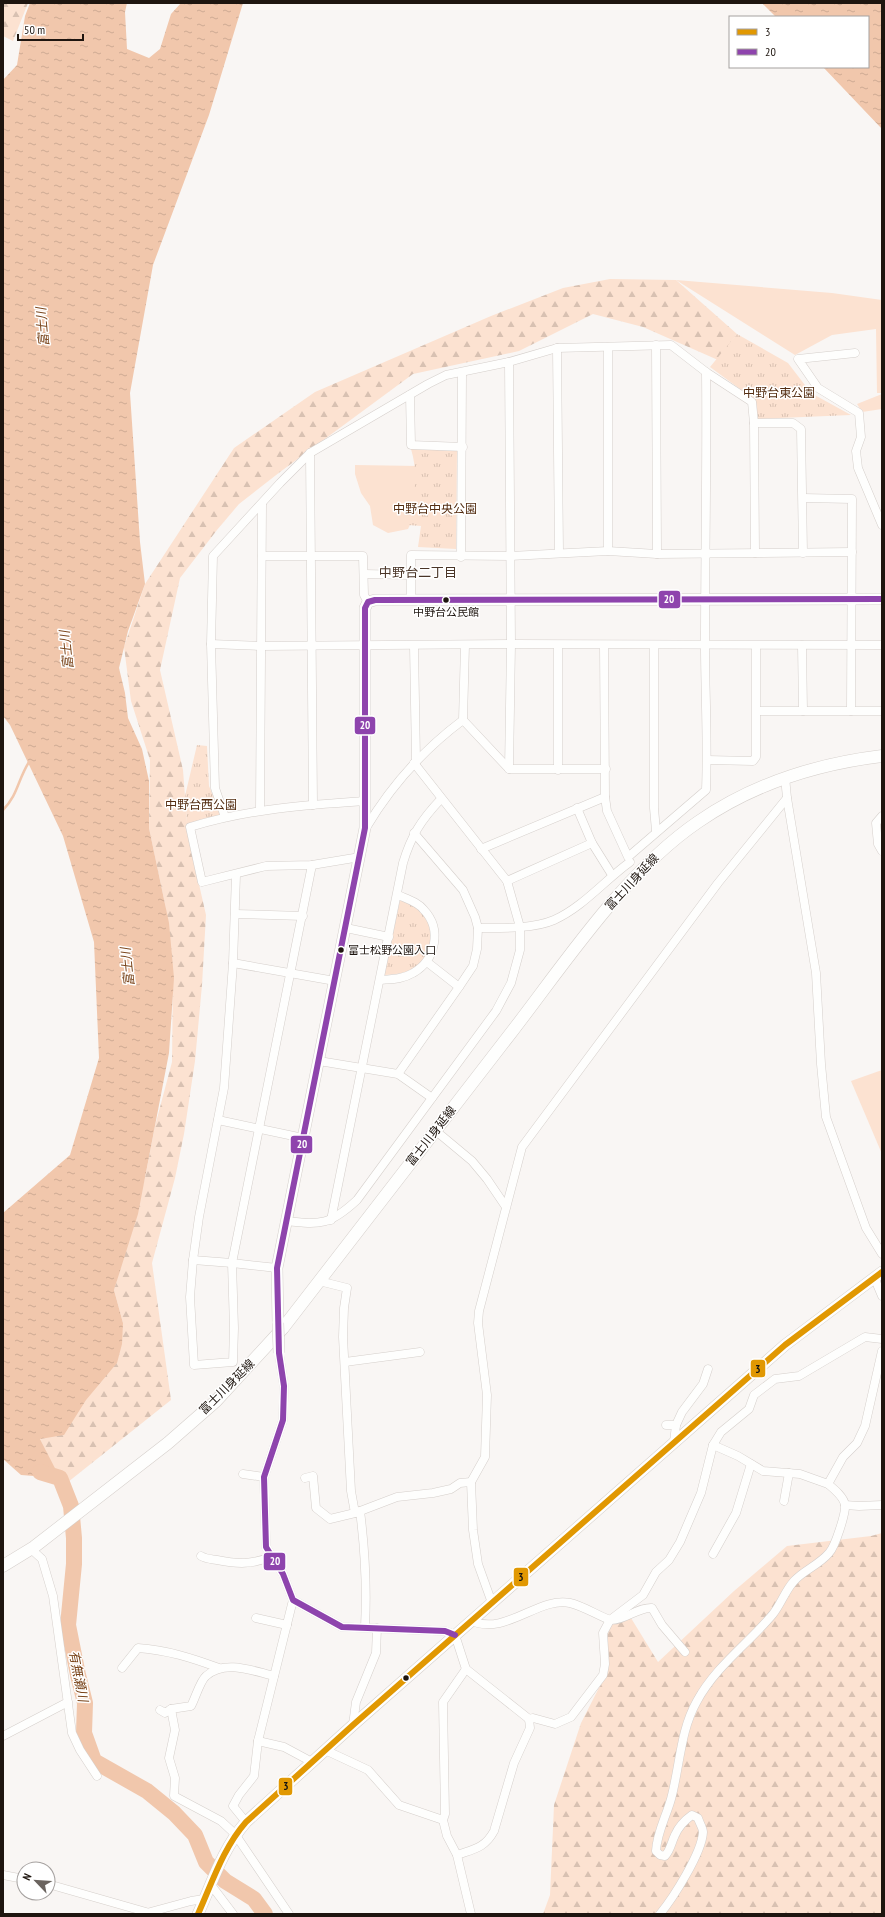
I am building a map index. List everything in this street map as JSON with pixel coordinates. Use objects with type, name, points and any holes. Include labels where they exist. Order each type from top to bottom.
[{"type":"main road","name":"富士川身延線","points":[[3,1566],[33,1548],[90,1505],[168,1443],[216,1401],[283,1328],[436,1131],[595,922],[664,848],[698,822],[739,797],[785,777],[850,760],[882,756]]},
{"type":"street","points":[[656,345],[657,554]]},
{"type":"street","points":[[225,817],[215,788],[211,644],[213,556],[310,453],[410,395],[446,376],[508,362],[557,348],[671,345],[706,372],[752,402],[754,423],[755,553]]},
{"type":"street","points":[[608,347],[608,551]]},
{"type":"street","points":[[557,348],[559,553]]},
{"type":"street","points":[[855,353],[798,359],[818,388],[858,412],[861,436],[856,451],[858,468],[882,525]]},
{"type":"street","points":[[508,362],[511,644],[509,769]]},
{"type":"street","points":[[604,645],[605,797],[608,811],[628,856],[706,790],[706,372]]},
{"type":"street","points":[[461,557],[463,447],[462,373]]},
{"type":"street","points":[[410,395],[411,445],[463,447]]},
{"type":"street","points":[[754,423],[793,423],[801,429],[803,553]]},
{"type":"street","points":[[310,453],[312,555],[312,805]]},
{"type":"street","points":[[803,498],[852,499],[850,711]]},
{"type":"street","points":[[260,810],[262,504]]},
{"type":"street","points":[[411,600],[411,555],[461,557],[608,551],[657,554],[852,552]]},
{"type":"street","points":[[262,556],[363,556],[364,595],[368,602]]},
{"type":"street","points":[[364,574],[411,575]]},
{"type":"street","points":[[246,1822],[233,1806],[239,1795],[254,1776],[258,1740],[293,1600],[283,1574],[266,1547],[264,1477],[283,1420],[284,1386],[279,1353],[277,1268],[365,828],[364,646],[365,608],[368,602],[374,600],[882,599]]},
{"type":"street","points":[[211,644],[261,646],[414,646],[511,644],[756,646],[882,645]]},
{"type":"street","points":[[465,645],[464,720],[509,769],[606,769]]},
{"type":"street","points":[[558,645],[558,770]]},
{"type":"street","points":[[654,645],[654,808],[656,831]]},
{"type":"street","points":[[802,645],[803,711]]},
{"type":"street","points":[[286,1221],[314,1224],[331,1220],[341,1215],[357,1200],[496,1011],[511,983],[520,950],[520,927],[507,880],[441,799],[415,761],[414,646]]},
{"type":"street","points":[[707,760],[753,761],[756,757],[756,646]]},
{"type":"street","points":[[757,711],[882,711]]},
{"type":"street","points":[[365,828],[380,804],[415,761],[440,737],[464,720]]},
{"type":"street","points":[[785,777],[787,798],[816,973],[821,1064],[826,1117],[866,1228],[882,1254]]},
{"type":"street","points":[[481,849],[605,797]]},
{"type":"street","points":[[492,1603],[478,1564],[471,1482],[485,1457],[487,1395],[478,1324],[522,1147],[718,883],[787,798]]},
{"type":"street","points":[[331,1220],[398,894],[403,863],[414,833],[427,813],[441,799]]},
{"type":"street","points":[[360,857],[312,864],[266,866],[236,875],[202,882],[190,827],[225,817],[260,810],[365,801]]},
{"type":"street","points":[[577,808],[592,843],[612,875]]},
{"type":"street","points":[[882,816],[876,823],[878,844],[882,851]]},
{"type":"street","points":[[398,1074],[473,966],[477,949],[478,928],[475,916],[462,890],[414,833]]},
{"type":"street","points":[[507,880],[592,843]]},
{"type":"street","points":[[478,928],[520,927],[554,920],[579,905],[612,875],[630,862]]},
{"type":"street","points":[[236,875],[233,963],[224,1088],[199,1217],[193,1260],[190,1297],[194,1365],[233,1362],[234,1328],[232,1263],[290,972],[303,916],[312,864]]},
{"type":"street","points":[[380,980],[399,979],[413,974],[427,962],[434,943],[434,926],[424,909],[418,904],[398,894]]},
{"type":"street","points":[[235,914],[303,916]]},
{"type":"street","points":[[346,928],[389,937]]},
{"type":"street","points":[[427,962],[459,987]]},
{"type":"street","points":[[233,963],[335,981]]},
{"type":"street","points":[[319,1061],[398,1074],[432,1098]]},
{"type":"street","points":[[218,1120],[303,1138]]},
{"type":"street","points":[[436,1131],[472,1161],[487,1179],[506,1207]]},
{"type":"street","points":[[193,1260],[277,1268]]},
{"type":"street","points":[[198,1914],[226,1850],[235,1834],[246,1822],[325,1750],[785,1345],[878,1275],[882,1296]]},
{"type":"street","points":[[319,1281],[347,1288],[344,1308],[345,1362],[351,1491],[358,1512],[365,1548],[367,1592],[365,1627]]},
{"type":"street","points":[[455,1635],[466,1669],[529,1719],[533,1718],[555,1724],[571,1717],[603,1675],[606,1664],[603,1633],[610,1620],[643,1595],[656,1572],[669,1560],[680,1542],[701,1493],[713,1445],[721,1432],[749,1409],[754,1395],[775,1378],[799,1376],[865,1337],[882,1339]]},
{"type":"street","points":[[828,1484],[844,1457],[857,1443],[865,1426],[882,1351]]},
{"type":"street","points":[[345,1362],[420,1352]]},
{"type":"street","points":[[674,1442],[676,1425],[682,1412],[703,1384],[708,1369]]},
{"type":"street","points":[[666,1425],[676,1425]]},
{"type":"street","points":[[660,1914],[675,1895],[699,1848],[703,1832],[698,1818],[692,1815],[686,1819],[675,1835],[670,1851],[665,1856],[660,1855],[656,1851],[657,1839],[671,1801],[687,1722],[698,1700],[718,1670],[774,1613],[792,1583],[801,1573],[829,1553],[840,1528],[845,1504],[841,1496],[828,1484],[800,1474],[763,1471],[738,1456],[713,1445]]},
{"type":"street","points":[[713,1554],[736,1513],[751,1464]]},
{"type":"street","points":[[243,1474],[264,1477]]},
{"type":"street","points":[[784,1501],[789,1474]]},
{"type":"street","points":[[305,1478],[313,1476],[316,1508],[330,1520],[358,1512],[397,1497],[433,1493],[450,1489],[460,1482],[471,1482]]},
{"type":"street","points":[[845,1504],[859,1506],[882,1504]]},
{"type":"street","points":[[33,1548],[42,1559],[53,1596],[72,1733],[80,1750],[98,1776]]},
{"type":"street","points":[[202,1556],[232,1563],[245,1564],[259,1562],[272,1556]]},
{"type":"street","points":[[293,1600],[342,1627],[445,1631],[455,1635]]},
{"type":"street","points":[[472,1620],[479,1624],[495,1624],[554,1603],[570,1603],[610,1620],[616,1620],[645,1608],[652,1608],[662,1625],[685,1652]]},
{"type":"street","points":[[256,1618],[287,1624]]},
{"type":"street","points":[[353,1725],[356,1702],[376,1653],[377,1628]]},
{"type":"street","points":[[122,1668],[138,1648],[158,1649],[176,1653],[219,1668],[240,1667],[274,1676]]},
{"type":"street","points":[[160,1710],[165,1713],[171,1709],[191,1706],[205,1676],[219,1668]]},
{"type":"street","points":[[466,1669],[443,1702],[445,1814],[443,1820],[447,1836],[457,1855],[472,1914]]},
{"type":"street","points":[[3,1736],[68,1702]]},
{"type":"street","points":[[171,1709],[175,1730],[169,1758],[175,1778],[174,1796],[221,1821],[235,1834],[271,1885],[289,1914]]},
{"type":"street","points":[[457,1855],[481,1847],[489,1841],[494,1832],[514,1762],[530,1728],[529,1719]]},
{"type":"street","points":[[258,1740],[284,1747],[312,1762]]},
{"type":"street","points":[[325,1750],[368,1770],[399,1805],[443,1820]]},
{"type":"street","points":[[3,1875],[16,1877]]},
{"type":"street","points":[[212,1883],[233,1914]]},
{"type":"street","points":[[56,1886],[144,1913],[204,1899]]},
{"type":"green space","points":[[3,3],[28,3],[13,41],[3,36]]},
{"type":"green space","points":[[610,279],[676,280],[737,334],[718,360],[643,327],[593,314],[519,351],[413,374],[239,504],[180,578],[160,670],[183,770],[188,836],[206,915],[202,985],[195,1061],[184,1134],[175,1178],[152,1263],[171,1400],[63,1486],[40,1439],[123,1323],[114,1290],[145,1178],[155,1126],[172,1062],[173,978],[165,904],[149,828],[150,760],[131,701],[124,647],[145,584],[234,448],[315,392],[491,316],[563,288]]},
{"type":"green space","points":[[676,280],[832,293],[882,300],[882,393],[877,393],[876,329],[832,335],[795,355]]},
{"type":"green space","name":"中野台東公園","points":[[737,334],[788,363],[811,393],[851,415],[757,419],[755,400],[710,367]]},
{"type":"green space","points":[[882,394],[882,409],[862,412],[857,404]]},
{"type":"green space","name":"中野台中央公園","points":[[411,449],[457,450],[456,549],[418,547],[421,526],[408,525],[415,487],[415,468]]},
{"type":"green space","points":[[355,465],[419,466],[422,500],[408,529],[388,533],[373,525],[370,506],[361,493],[355,474]]},
{"type":"green space","name":"中野台西公園","points":[[197,745],[207,746],[209,786],[221,815],[187,824],[185,796]]},
{"type":"green space","points":[[400,900],[417,908],[428,918],[431,932],[429,949],[422,962],[410,971],[384,975]]},
{"type":"green space","points":[[882,1070],[882,1154],[851,1081]]},
{"type":"green space","points":[[882,1533],[882,1914],[543,1914],[550,1895],[554,1805],[581,1723],[605,1676],[606,1645],[609,1626],[631,1618],[658,1662],[734,1591],[787,1546],[871,1536]]},
{"type":"water","name":"富士川","points":[[30,3],[127,3],[125,12],[127,49],[149,58],[160,49],[171,14],[181,3],[243,3],[209,115],[153,265],[130,393],[140,542],[145,584],[128,631],[119,668],[125,693],[128,718],[142,749],[149,781],[149,828],[169,923],[174,978],[169,1053],[138,1214],[114,1290],[123,1323],[122,1344],[117,1363],[86,1400],[64,1435],[40,1439],[60,1478],[21,1475],[3,1459],[3,1213],[70,1155],[99,1058],[94,942],[63,836],[10,725],[3,716],[3,80],[17,65],[25,16]]},
{"type":"water","points":[[762,3],[882,3],[882,129],[824,68],[869,68],[869,16],[775,16]]},
{"type":"waterway","points":[[3,810],[12,799],[29,762]]},
{"type":"waterway","name":"有無瀬川","points":[[40,1472],[60,1478],[71,1506],[74,1538],[74,1564],[68,1625],[85,1703],[84,1733],[94,1761],[147,1791],[174,1813],[195,1835],[206,1862],[225,1881],[254,1899],[265,1914]]},
{"type":"transit line","name":"20","points":[[455,1635],[445,1631],[342,1627],[293,1600],[283,1574],[266,1547],[264,1477],[283,1420],[284,1386],[279,1353],[277,1268],[365,828],[365,608],[368,602],[375,600],[882,599]]},
{"type":"transit line","name":"3","points":[[198,1914],[224,1854],[246,1822],[353,1725],[785,1345],[882,1272]]},
{"type":"place","name":"中野台公民館","points":[[446,600]]},
{"type":"place","name":"富士松野公園入口","points":[[341,950]]},
{"type":"district","name":"中野台二丁目","points":[[418,572]]}]
